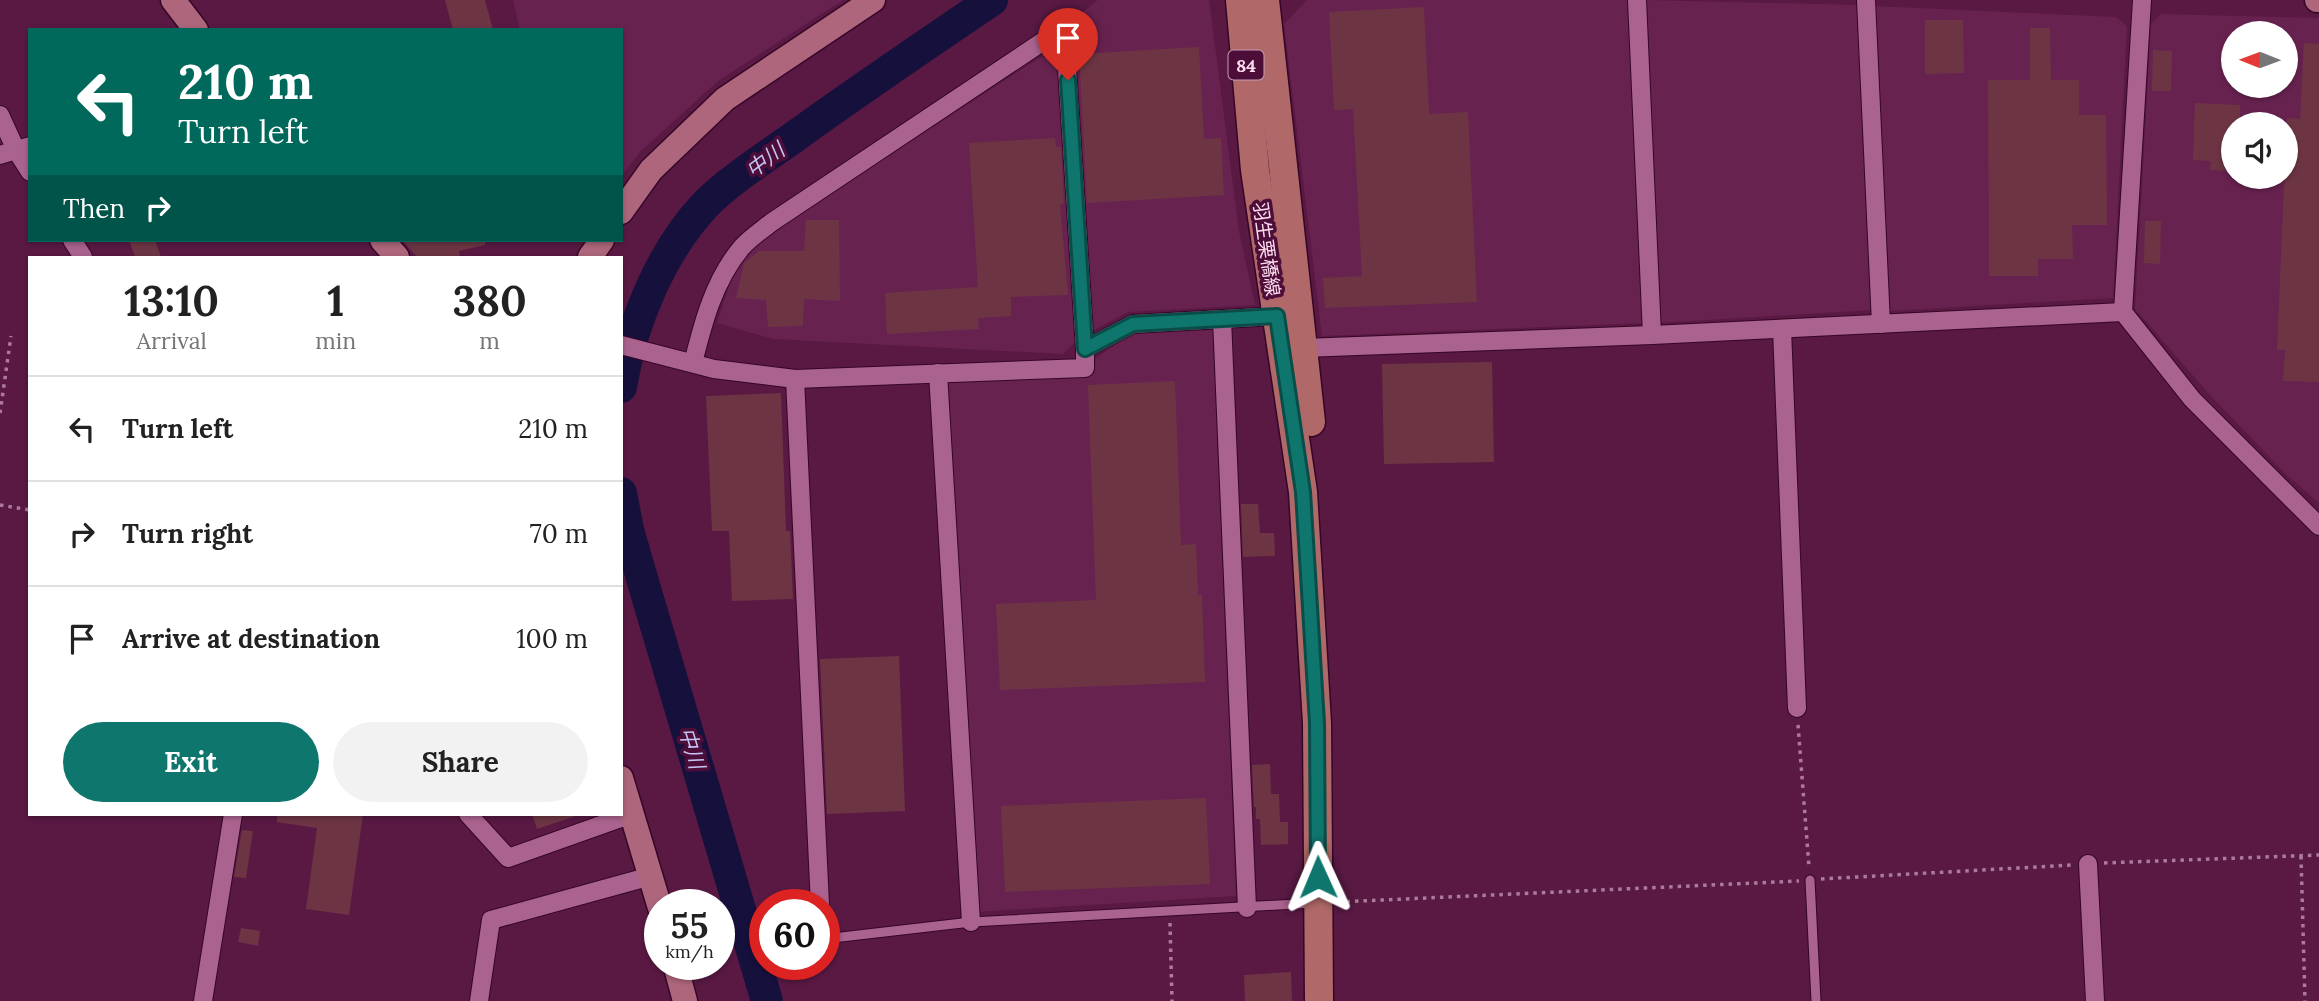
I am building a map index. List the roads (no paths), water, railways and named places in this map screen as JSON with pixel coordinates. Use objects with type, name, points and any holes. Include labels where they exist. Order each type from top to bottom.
[{"type":"main road","name":"羽生栗橋線","points":[[1240,0],[1255,170],[1303,492],[1327,902],[1338,1001]]},
{"type":"main road","name":"羽生栗橋線","points":[[1265,0],[1323,533],[1334,719],[1327,902],[1319,1001]]},
{"type":"street","points":[[173,0],[194,28]]},
{"type":"street","points":[[623,209],[651,170],[725,99],[873,0]]},
{"type":"street","points":[[1637,0],[1652,335]]},
{"type":"street","points":[[1866,0],[1881,324]]},
{"type":"street","points":[[2142,0],[2123,312],[2192,399],[2319,526]]},
{"type":"street","points":[[623,346],[667,357],[693,363],[738,373],[795,379],[1085,368],[1066,53],[1059,36],[1045,40],[772,222],[743,247],[717,286],[706,314],[693,363]]},
{"type":"street","points":[[0,115],[15,150],[28,169]]},
{"type":"street","points":[[384,242],[396,256]]},
{"type":"street","points":[[1303,348],[1652,335],[2123,312]]},
{"type":"street","points":[[1085,349],[1133,324],[1277,316]]},
{"type":"street","points":[[1222,319],[1247,908]]},
{"type":"street","points":[[1782,329],[1797,708]]},
{"type":"street","points":[[939,373],[971,922]]},
{"type":"street","points":[[795,379],[819,889]]},
{"type":"street","points":[[623,785],[655,889]]},
{"type":"street","points":[[470,816],[508,858],[632,814]]},
{"type":"street","points":[[203,1001],[233,816]]},
{"type":"street","points":[[2088,864],[2095,1001]]},
{"type":"street","points":[[479,1001],[491,920],[651,876]]},
{"type":"street","points":[[679,980],[685,1001]]},
{"type":"lane","points":[[1810,880],[1816,1001]]},
{"type":"lane","points":[[840,937],[971,922],[1327,902]]},
{"type":"waterway","name":"中川","points":[[623,377],[632,339],[650,290],[675,244],[705,205],[757,163],[992,0]]},
{"type":"waterway","name":"中川","points":[[623,504],[628,530],[767,1001]]}]
